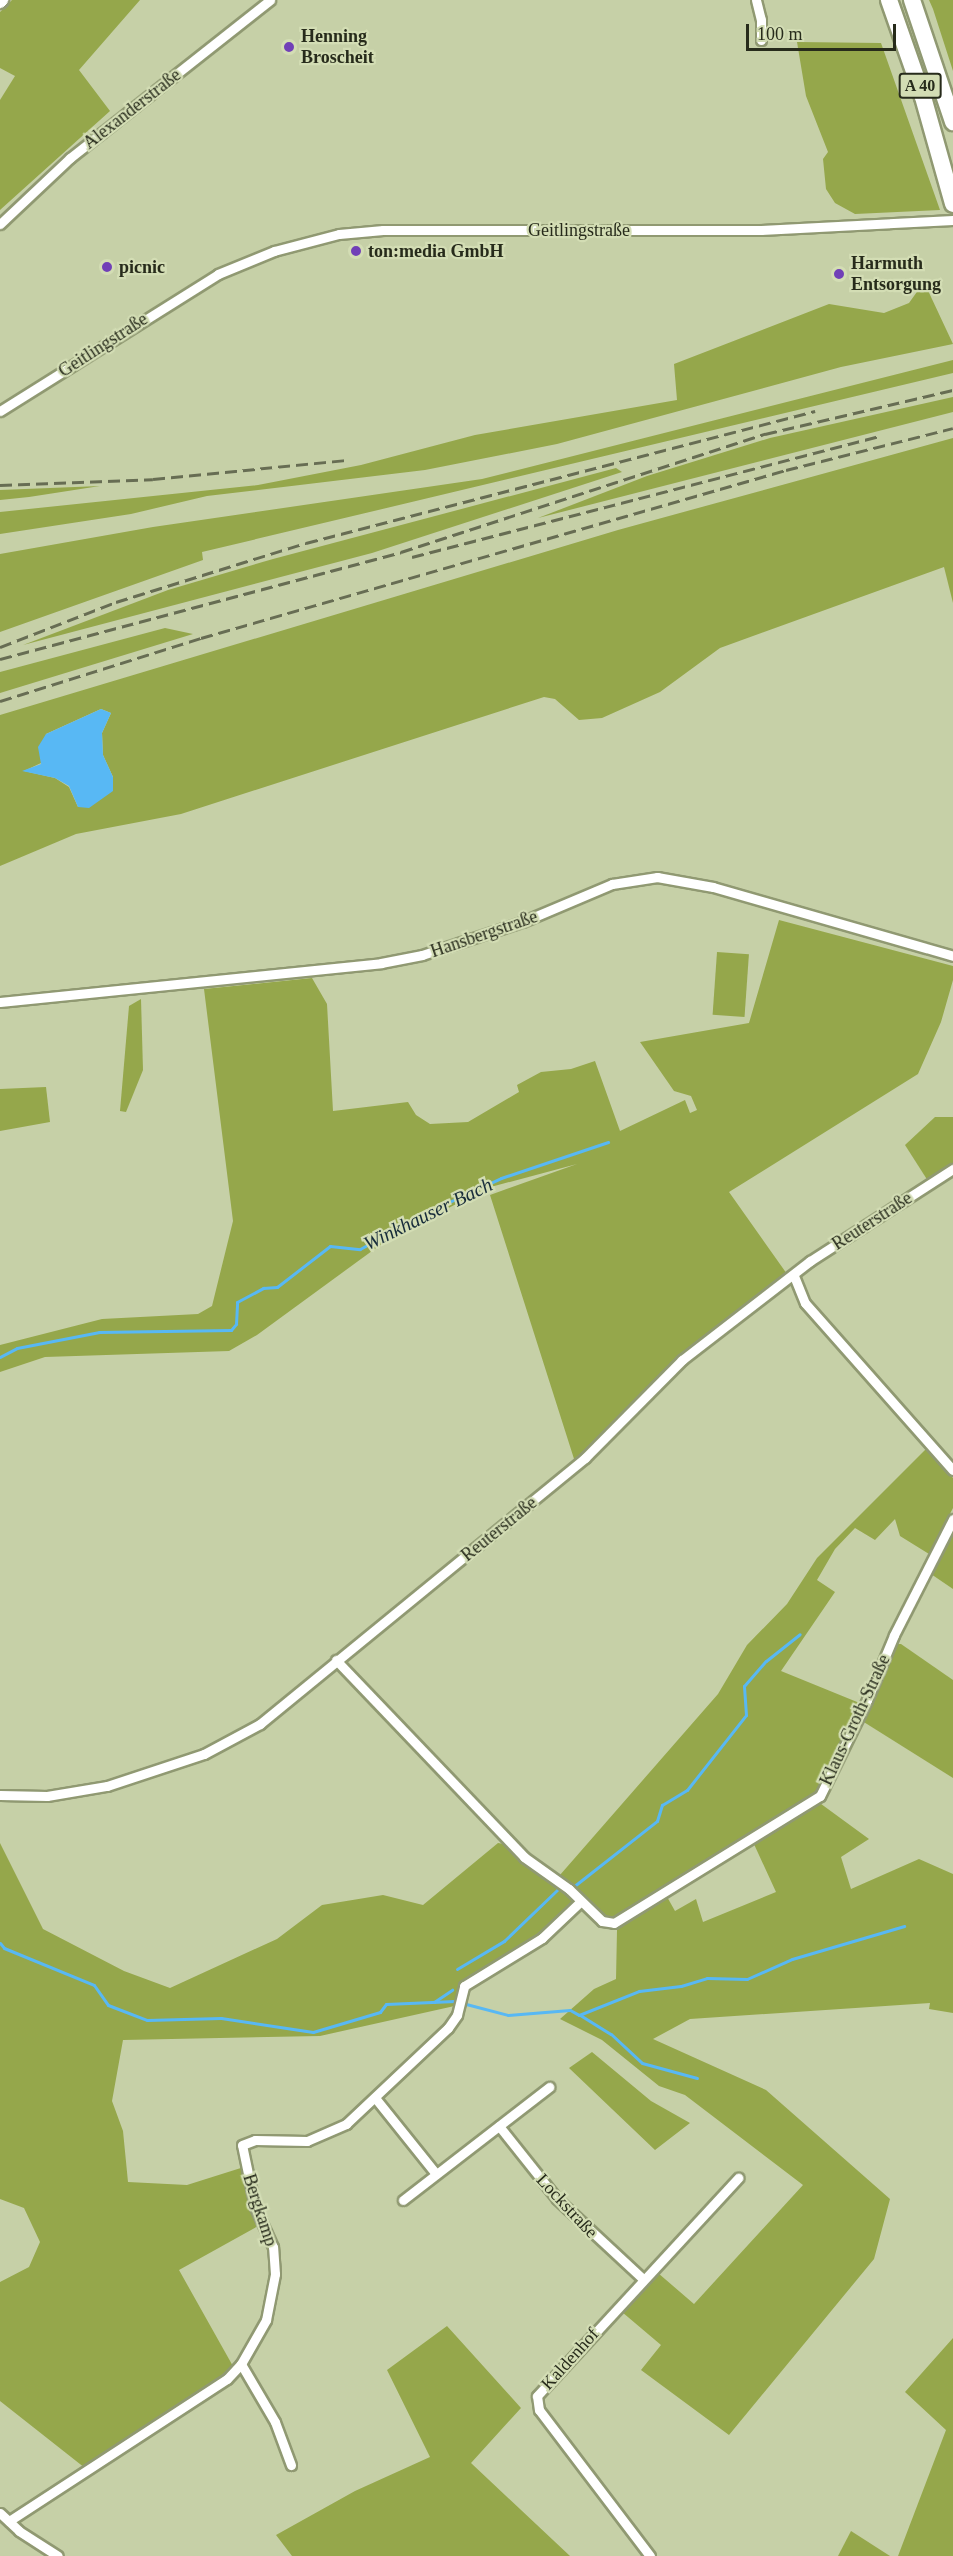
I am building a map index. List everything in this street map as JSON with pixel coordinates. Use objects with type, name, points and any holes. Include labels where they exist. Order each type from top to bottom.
[{"type":"highway","name":"A 40","points":[[889,0],[923,97],[952,201]]},
{"type":"highway","name":"A 40","points":[[912,0],[953,122]]},
{"type":"street","name":"Alexanderstraße","points":[[0,224],[70,158],[270,0]]},
{"type":"street","points":[[756,0],[761,20],[761,40]]},
{"type":"street","name":"Geitlingstraße","points":[[0,411],[209,279],[274,250],[339,234],[383,230],[761,230],[953,220]]},
{"type":"street","name":"Hansbergstraße","points":[[0,1002],[401,959],[522,922],[612,885],[657,877],[713,887],[953,956]]},
{"type":"street","name":"Reuterstraße","points":[[0,1794],[47,1796],[85,1791],[204,1754],[260,1724],[585,1458],[682,1360],[862,1226],[953,1169]]},
{"type":"street","points":[[794,1276],[811,1310],[953,1470]]},
{"type":"street","name":"Klaus-Groth-Straße","points":[[336,1660],[506,1840],[602,1921],[623,1920],[820,1796],[867,1700],[894,1635],[953,1520]]},
{"type":"street","name":"Bergkamp","points":[[9,2521],[227,2379],[241,2364],[270,2309],[275,2274],[273,2247],[255,2207],[242,2145],[255,2140],[296,2142],[325,2136],[376,2099],[448,2028],[460,2004],[464,1986],[542,1938],[580,1902]]},
{"type":"street","points":[[403,2200],[549,2087]]},
{"type":"street","points":[[376,2099],[436,2174]]},
{"type":"street","name":"Lockstraße","points":[[499,2126],[557,2199],[644,2279]]},
{"type":"street","name":"Kaldenhof","points":[[650,2556],[536,2401],[540,2390],[738,2178]]},
{"type":"street","points":[[241,2364],[275,2422],[291,2464]]},
{"type":"street","points":[[0,2512],[58,2556]]},
{"type":"green space","points":[[12,0],[140,0],[79,70],[110,111],[0,210],[0,100],[15,76],[0,68],[0,12]]},
{"type":"green space","points":[[929,0],[953,0],[953,71],[933,9]]},
{"type":"green space","points":[[797,42],[881,43],[940,210],[855,214],[835,203],[826,189],[823,159],[828,152],[806,96]]},
{"type":"green space","points":[[924,282],[953,344],[841,367],[557,444],[425,470],[207,496],[131,514],[0,534],[0,512],[258,485],[361,465],[475,435],[677,400],[674,364],[829,304],[884,313],[909,303]]},
{"type":"green space","points":[[953,360],[953,373],[202,552],[203,560],[0,632],[0,554],[153,527],[482,479]]},
{"type":"green space","points":[[953,397],[953,412],[538,518],[647,476],[770,438]]},
{"type":"green space","points":[[953,438],[953,603],[944,567],[720,648],[660,692],[602,718],[579,720],[555,699],[544,697],[181,814],[76,834],[0,866],[0,715],[618,530]],"holes":[[[101,709],[111,713],[102,733],[103,755],[113,777],[78,807],[69,787],[55,778],[24,771],[41,763],[46,734]]]},
{"type":"green space","points":[[616,468],[622,472],[372,553],[23,645],[168,590],[273,559]]},
{"type":"green space","points":[[100,486],[29,497],[0,500],[0,490]]},
{"type":"green space","points":[[165,628],[193,634],[0,693],[0,672]]},
{"type":"green space","points":[[779,920],[953,966],[953,980],[941,1022],[918,1074],[729,1192],[787,1274],[680,1357],[575,1462],[490,1195],[577,1164],[487,1188],[387,1240],[257,1335],[229,1351],[45,1357],[0,1372],[0,1345],[102,1319],[198,1314],[212,1306],[233,1221],[204,989],[312,978],[327,1004],[333,1111],[408,1102],[416,1115],[430,1124],[468,1122],[519,1092],[517,1085],[541,1072],[571,1069],[595,1061],[620,1131],[685,1100],[690,1113],[697,1110],[691,1096],[674,1091],[640,1042],[749,1023]]},
{"type":"green space","points":[[717,952],[749,954],[745,1017],[713,1015]]},
{"type":"green space","points":[[141,999],[143,1070],[126,1112],[120,1111],[129,1006]]},
{"type":"green space","points":[[46,1087],[50,1122],[0,1131],[0,1089]]},
{"type":"green space","points":[[935,1117],[953,1117],[953,1165],[928,1181],[905,1145]]},
{"type":"green space","points":[[927,1448],[953,1478],[953,1508],[929,1554],[900,1536],[895,1519],[875,1540],[855,1528],[835,1549],[817,1580],[835,1592],[781,1671],[862,1704],[815,1797],[621,1917],[601,1917],[580,1896],[541,1935],[463,1985],[459,2005],[320,2036],[123,2040],[112,2101],[123,2131],[128,2182],[187,2185],[244,2167],[260,2225],[179,2270],[234,2368],[224,2378],[85,2468],[0,2401],[0,2282],[29,2267],[40,2242],[24,2208],[0,2199],[0,1843],[43,1929],[124,1971],[170,1988],[277,1939],[322,1905],[383,1895],[423,1905],[498,1843],[504,1844],[553,1883],[718,1694],[747,1645],[787,1604],[817,1558]]},
{"type":"green space","points":[[953,1529],[953,1589],[928,1572]]},
{"type":"green space","points":[[894,1644],[901,1644],[953,1680],[953,1778],[859,1719]]},
{"type":"green space","points":[[817,1801],[869,1839],[841,1857],[851,1889],[919,1859],[953,1874],[953,2013],[929,2009],[930,2003],[690,2019],[653,2039],[766,2090],[890,2199],[874,2259],[729,2435],[641,2370],[661,2345],[622,2312],[658,2273],[694,2304],[803,2185],[685,2095],[659,2086],[602,2040],[560,2019],[594,1989],[616,1979],[617,1930],[666,1895],[675,1911],[696,1899],[703,1922],[776,1892],[753,1842]]},
{"type":"green space","points":[[592,2052],[651,2101],[690,2123],[655,2150],[569,2068]]},
{"type":"green space","points":[[447,2326],[521,2408],[471,2463],[570,2556],[292,2556],[276,2535],[355,2491],[430,2457],[387,2370]]},
{"type":"green space","points":[[953,2338],[953,2556],[898,2556],[946,2430],[905,2392]]},
{"type":"green space","points":[[851,2531],[890,2556],[838,2556]]},
{"type":"water","points":[[101,709],[111,713],[102,733],[103,755],[113,777],[113,791],[89,808],[78,807],[69,786],[55,778],[22,771],[41,764],[38,747],[46,734]]},
{"type":"waterway","name":"Winkhauser Bach","points":[[0,1357],[17,1348],[99,1332],[231,1330],[236,1324],[237,1302],[263,1288],[277,1287],[330,1246],[360,1249],[421,1215],[501,1178],[608,1142]]},
{"type":"waterway","points":[[573,1887],[657,1821],[662,1805],[687,1790],[746,1715],[744,1686],[766,1661],[800,1634]]},
{"type":"waterway","points":[[457,1969],[504,1941],[558,1889]]},
{"type":"waterway","points":[[466,2004],[508,2015],[570,2010],[579,2015],[639,1991],[681,1986],[707,1978],[747,1979],[792,1959],[904,1926]]},
{"type":"waterway","points":[[0,1943],[4,1948],[94,1985],[108,2005],[147,2020],[221,2018],[313,2032],[380,2012],[386,2004],[455,2001]]},
{"type":"waterway","points":[[434,2002],[452,1990]]},
{"type":"waterway","points":[[580,2015],[611,2034],[642,2063],[697,2078]]},
{"type":"railway","points":[[0,659],[401,552],[765,434],[953,390]]},
{"type":"railway","points":[[0,647],[116,602],[306,543],[815,411]]},
{"type":"railway","points":[[0,701],[201,638],[786,470],[953,428]]},
{"type":"railway","points":[[412,557],[880,436]]},
{"type":"railway","points":[[0,485],[153,479],[348,460]]},
{"type":"place","name":"Henning Broscheit","points":[[289,47]]},
{"type":"place","name":"ton:media GmbH","points":[[356,251]]},
{"type":"place","name":"picnic","points":[[107,267]]},
{"type":"place","name":"Harmuth Entsorgung","points":[[839,274]]}]
